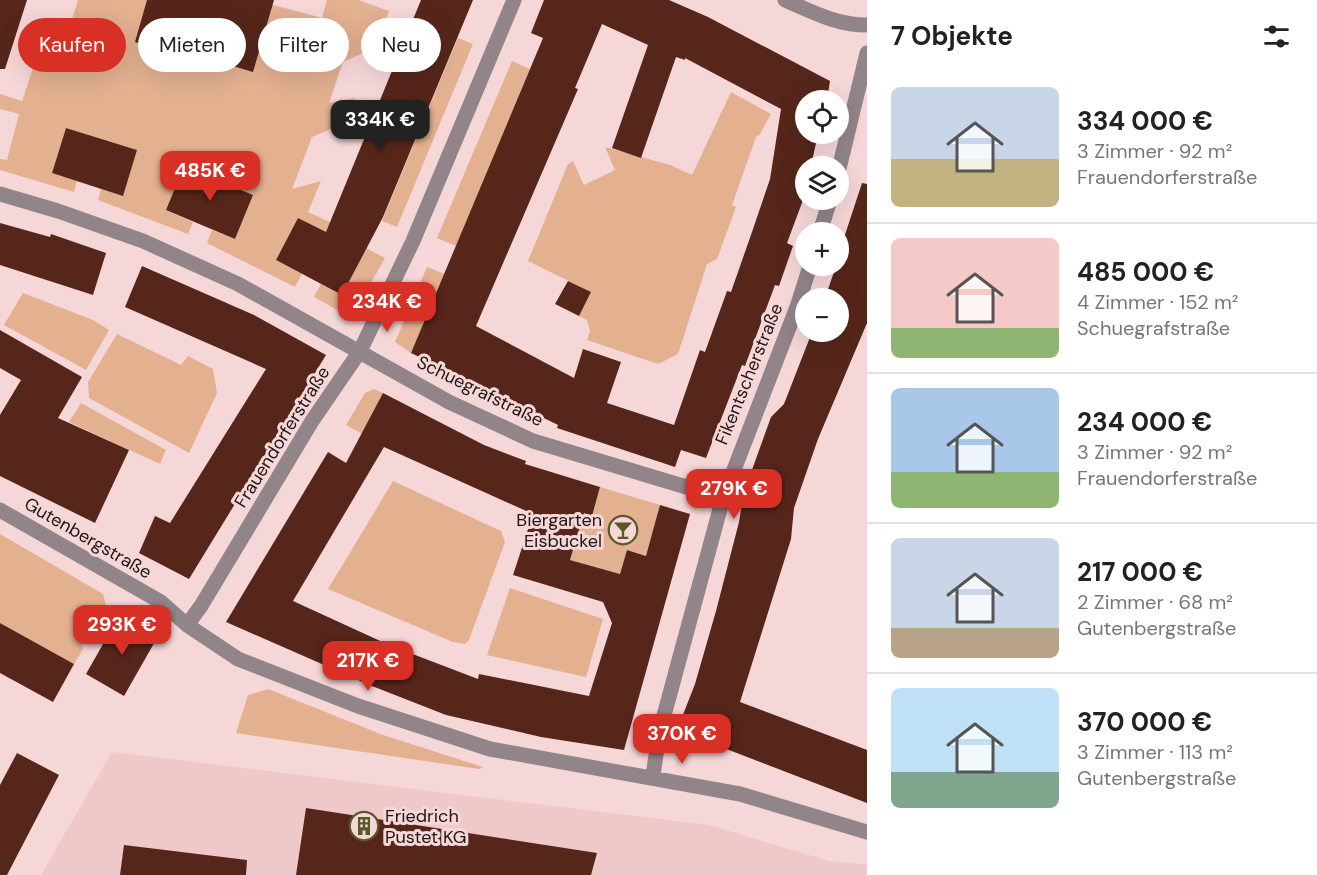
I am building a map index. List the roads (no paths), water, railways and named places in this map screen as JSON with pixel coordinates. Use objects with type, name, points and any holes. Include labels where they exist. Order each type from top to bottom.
[{"type":"street","name":"Frauendorferstraße","points":[[186,625],[201,606],[312,421],[360,351],[413,241],[514,0]]},
{"type":"street","points":[[785,0],[828,19],[849,25],[867,25]]},
{"type":"street","points":[[842,156],[867,53]]},
{"type":"street","name":"Schuegrafstraße","points":[[0,194],[58,211],[142,241],[238,284],[449,402],[533,441],[723,498]]},
{"type":"street","name":"Fikentscherstraße","points":[[653,776],[659,734],[723,498],[807,276]]},
{"type":"street","name":"Gutenbergstraße","points":[[0,510],[161,602],[186,625],[238,659],[358,706],[490,749],[653,776],[740,794],[867,832]]},
{"type":"place","name":"Biergarten Eisbuckel","points":[[623,530]]},
{"type":"place","name":"Friedrich Pustet KG","points":[[364,826]]}]
